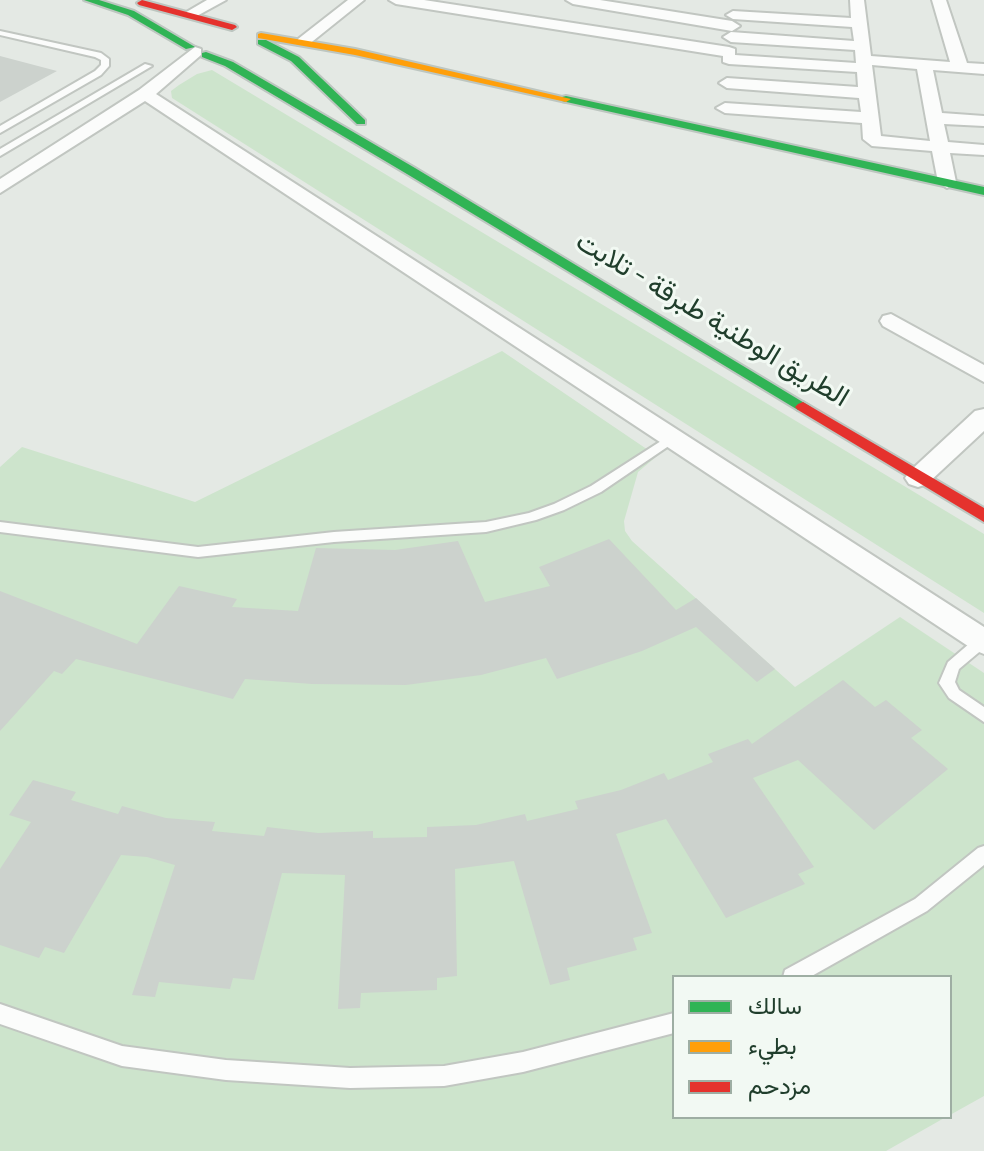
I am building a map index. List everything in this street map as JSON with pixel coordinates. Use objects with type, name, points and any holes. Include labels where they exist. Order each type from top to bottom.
[{"type":"main road","name":"الطريق الوطنية طبرقة - تلابت","points":[[89,0],[131,13],[197,52],[229,64],[984,516]]},
{"type":"main road","points":[[129,0],[250,30],[261,39],[303,42],[723,131],[984,191]]},
{"type":"main road","points":[[232,27],[200,33],[189,42],[197,52],[241,54],[258,47],[261,39]]},
{"type":"main road","name":"الطريق الوطنية طبرقة - تلابت","points":[[261,39],[295,59],[411,171]]},
{"type":"street","points":[[190,14],[219,0]]},
{"type":"street","points":[[303,42],[357,0]]},
{"type":"street","points":[[396,0],[563,27],[731,31],[860,23]]},
{"type":"street","points":[[573,0],[863,58],[984,69]]},
{"type":"street","points":[[939,0],[960,67]]},
{"type":"street","points":[[563,27],[592,2]]},
{"type":"street","points":[[852,2],[860,23],[874,141],[984,150]]},
{"type":"street","points":[[723,131],[731,31]]},
{"type":"street","points":[[0,187],[145,94],[197,52]]},
{"type":"street","points":[[924,64],[947,182]]},
{"type":"street","points":[[727,83],[866,93]]},
{"type":"street","points":[[145,94],[983,642]]},
{"type":"street","points":[[725,108],[870,118]]},
{"type":"street","points":[[935,118],[984,121]]},
{"type":"street","points":[[891,321],[984,375]]},
{"type":"street","points":[[918,478],[984,417]]},
{"type":"lane","points":[[0,33],[98,55],[105,59],[105,66],[0,130]]},
{"type":"lane","points":[[0,153],[148,66]]},
{"type":"lane","points":[[0,527],[198,552],[334,537],[486,527],[559,507],[596,489],[672,438]]},
{"type":"lane","points":[[983,642],[953,666],[947,683],[954,694],[984,716]]},
{"type":"lane","points":[[796,975],[867,938],[921,905],[984,854]]},
{"type":"lane","points":[[0,1014],[122,1056],[226,1070],[350,1078],[444,1076],[523,1062],[672,1024]]},
{"type":"green space","points":[[212,70],[984,534],[984,613],[172,98],[171,91],[179,85],[197,74]]},
{"type":"green space","points":[[502,351],[657,456],[638,472],[624,521],[625,531],[632,541],[795,687],[900,617],[984,673],[984,1096],[952,1114],[952,975],[672,975],[672,1119],[942,1119],[886,1151],[0,1151],[0,467],[22,447],[195,502]]},
{"type":"building","points":[[0,56],[57,71],[0,102]]},
{"type":"building","points":[[609,539],[676,610],[696,598],[775,669],[757,682],[696,627],[642,651],[557,679],[546,658],[481,675],[406,685],[312,684],[245,679],[233,699],[76,659],[62,674],[54,671],[0,731],[0,591],[137,644],[179,586],[237,599],[232,607],[298,611],[316,548],[395,550],[458,541],[485,602],[550,586],[539,567]]},
{"type":"building","points":[[843,680],[875,707],[886,700],[922,730],[911,738],[948,769],[874,830],[798,760],[753,778],[814,867],[798,874],[805,884],[726,918],[666,819],[616,834],[652,933],[633,938],[637,950],[567,968],[570,980],[550,985],[514,861],[455,869],[457,976],[437,978],[437,990],[361,993],[360,1008],[338,1009],[345,875],[282,873],[254,980],[233,978],[230,989],[159,982],[155,997],[132,995],[175,865],[147,857],[121,855],[64,953],[45,947],[39,958],[0,945],[0,869],[31,822],[9,815],[33,780],[76,792],[71,800],[118,814],[122,806],[166,818],[215,822],[212,831],[264,836],[267,827],[318,833],[373,831],[373,838],[427,837],[427,827],[476,825],[525,814],[527,821],[578,809],[575,801],[621,790],[664,773],[668,780],[713,762],[708,754],[748,739],[752,744]]},
{"type":"traffic: fast","points":[[89,0],[131,13],[190,47]]},
{"type":"traffic: fast","points":[[262,42],[295,59],[361,122]]},
{"type":"traffic: fast","points":[[206,55],[229,64],[411,171],[803,407]]},
{"type":"traffic: fast","points":[[566,99],[984,191]]},
{"type":"traffic: slow","points":[[261,36],[355,52],[566,99]]},
{"type":"traffic: jam","points":[[142,3],[232,27]]},
{"type":"traffic: jam","points":[[803,407],[984,516]]}]
